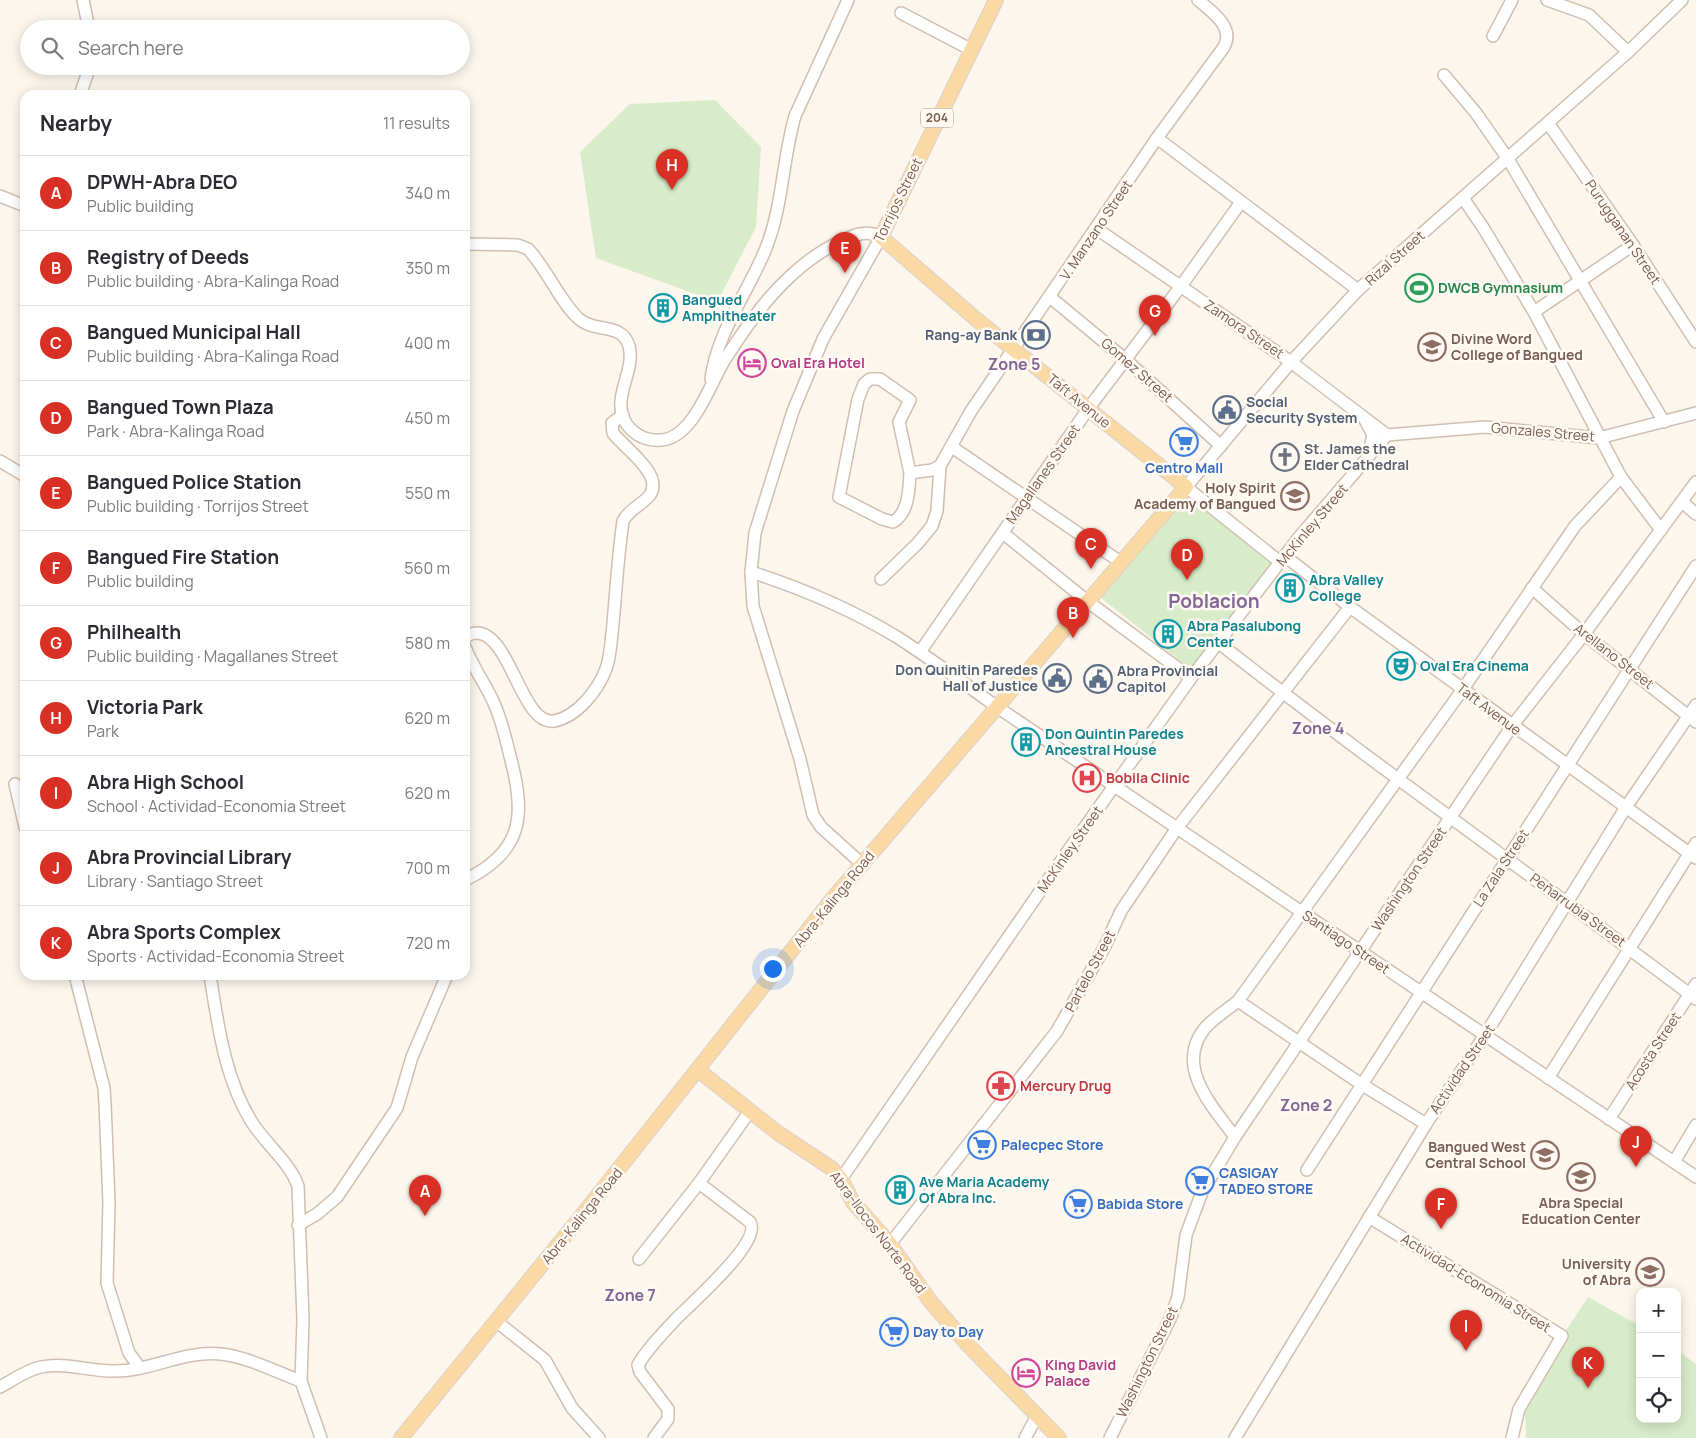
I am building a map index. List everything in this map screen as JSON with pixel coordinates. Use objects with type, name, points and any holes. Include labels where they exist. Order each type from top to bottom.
[{"type":"main road","name":"Torrijos Street","points":[[881,237],[970,49],[996,0]]},
{"type":"main road","name":"Taft Avenue","points":[[881,237],[1013,348],[1186,487]]},
{"type":"main road","name":"Abra-Kalinga Road","points":[[400,1438],[862,864],[1186,487]]},
{"type":"main road","name":"Abra-Ilocos Norte Road","points":[[698,1070],[750,1111],[831,1168],[841,1179],[853,1202],[890,1244],[930,1301],[968,1345],[1059,1438]]},
{"type":"street","points":[[84,0],[87,20]]},
{"type":"street","points":[[710,386],[714,362],[726,329],[764,253],[769,238],[782,192],[790,133],[795,116],[848,0]]},
{"type":"street","name":"V. Manzano Street","points":[[940,466],[972,411],[1013,348],[1097,229],[1157,138],[1227,40],[1226,32],[1220,19],[1198,0]]},
{"type":"street","points":[[1494,36],[1512,0]]},
{"type":"street","points":[[1547,0],[1589,15],[1628,52]]},
{"type":"street","name":"Rizal Street","points":[[1186,487],[1291,362],[1358,290],[1628,52],[1682,0]]},
{"type":"street","points":[[901,13],[970,49]]},
{"type":"street","points":[[82,90],[87,75]]},
{"type":"street","points":[[1444,75],[1476,113],[1508,159],[1664,422]]},
{"type":"street","name":"Purugganan Street","points":[[1548,123],[1634,245],[1696,342]]},
{"type":"street","points":[[1157,138],[1358,290]]},
{"type":"street","points":[[0,196],[20,204]]},
{"type":"street","points":[[1463,198],[1534,312],[1621,477],[1662,530]]},
{"type":"street","name":"Magallanes Street","points":[[920,652],[1088,409],[1181,286],[1241,202]]},
{"type":"street","name":"Zamora Street","points":[[1097,229],[1291,362],[1388,436]]},
{"type":"street","points":[[470,244],[518,245],[528,249],[579,319],[594,327],[620,332],[625,336],[630,356],[620,402],[622,415],[633,433],[643,438],[663,440],[672,438],[692,420],[725,360],[752,320],[772,296],[828,247],[854,235],[872,232],[881,237]]},
{"type":"street","name":"Torrijos Street","points":[[862,864],[821,827],[813,815],[800,759],[754,606],[751,572],[755,533],[793,411],[823,339],[881,237]]},
{"type":"street","points":[[1534,312],[1634,245]]},
{"type":"street","name":"Gomez Street","points":[[1050,297],[1126,360],[1221,446]]},
{"type":"street","points":[[872,378],[880,379],[910,400],[899,422],[910,473],[909,492],[903,511],[893,522],[882,519],[839,497],[858,398],[864,384],[872,378]]},
{"type":"street","name":"Gonzales Street","points":[[1388,436],[1485,427],[1599,438],[1696,413]]},
{"type":"street","points":[[470,634],[483,634],[496,643],[529,703],[543,719],[550,722],[562,720],[571,715],[599,683],[610,656],[623,521],[627,513],[648,497],[652,490],[653,482],[646,467],[613,433],[612,423],[622,415]]},
{"type":"street","points":[[1360,415],[1373,435],[1368,458]]},
{"type":"street","name":"McKinley Street","points":[[841,1179],[1191,678],[1283,559],[1388,436]]},
{"type":"street","points":[[952,447],[1122,563]]},
{"type":"street","points":[[0,461],[20,473]]},
{"type":"street","points":[[910,473],[932,470],[940,466]]},
{"type":"street","points":[[881,579],[918,543],[932,526],[937,511],[940,466]]},
{"type":"street","points":[[1235,1137],[1207,1100],[1194,1072],[1194,1049],[1207,1026],[1238,1001],[1463,689],[1575,526],[1621,477]]},
{"type":"street","name":"Washington Street","points":[[1110,1438],[1170,1319],[1178,1298],[1186,1235],[1202,1192],[1235,1137],[1512,726],[1584,634],[1696,482]]},
{"type":"street","name":"Taft Avenue","points":[[1186,487],[1693,856]]},
{"type":"street","points":[[1682,502],[1696,514]]},
{"type":"street","points":[[1002,533],[1087,601],[1191,678]]},
{"type":"street","name":"La Zala Street","points":[[1307,1170],[1696,566]]},
{"type":"street","name":"Santiago Street","points":[[751,572],[814,595],[895,636],[920,652],[997,707],[1696,1177]]},
{"type":"street","name":"Arellano Street","points":[[1532,588],[1584,634],[1692,718]]},
{"type":"street","name":"Partelo Street","points":[[890,1244],[1058,1031],[1122,911],[1177,828],[1350,607]]},
{"type":"street","name":"Peñarrubia Street","points":[[1219,642],[1449,818],[1507,858],[1693,997]]},
{"type":"street","points":[[470,656],[494,701],[503,727],[520,805],[519,821],[508,847],[480,872],[470,877]]},
{"type":"street","name":"Actividad Street","points":[[1235,1438],[1426,1124],[1485,1035],[1626,807],[1692,718],[1696,705]]},
{"type":"street","points":[[15,784],[20,806]]},
{"type":"street","points":[[1548,1078],[1628,947],[1693,856],[1696,843]]},
{"type":"street","points":[[76,980],[104,1088],[109,1203],[107,1283],[129,1353],[140,1368]]},
{"type":"street","points":[[211,980],[223,1044],[234,1088],[254,1124],[296,1181],[303,1320],[301,1381],[321,1438]]},
{"type":"street","points":[[298,1225],[317,1214],[337,1197],[388,1124],[397,1108],[412,1057],[445,980]]},
{"type":"street","name":"Acosta Street","points":[[1609,1119],[1693,997],[1696,984]]},
{"type":"street","points":[[1238,1001],[1361,1084],[1426,1124]]},
{"type":"street","points":[[638,1259],[698,1183],[750,1111]]},
{"type":"street","points":[[1674,1162],[1696,1125]]},
{"type":"street","points":[[654,1438],[668,1419],[668,1409],[640,1372],[638,1365],[676,1319],[720,1276],[748,1240],[752,1231],[750,1222],[698,1183]]},
{"type":"street","name":"Actividad-Economia Street","points":[[1369,1217],[1562,1336],[1519,1409],[1512,1438]]},
{"type":"street","points":[[496,1321],[545,1360],[572,1408],[599,1438]]},
{"type":"street","points":[[0,1388],[23,1373],[39,1367],[55,1365],[113,1372],[192,1356],[219,1354],[231,1356],[301,1381]]},
{"type":"street","points":[[1024,1438],[1036,1416]]},
{"type":"green space","points":[[715,100],[761,147],[756,227],[717,302],[596,258],[580,152],[630,104]]},
{"type":"green space","points":[[1186,496],[1273,564],[1194,672],[1099,596]]},
{"type":"green space","points":[[1588,1297],[1636,1324],[1636,1423],[1681,1423],[1681,1353],[1696,1364],[1696,1438],[1526,1438],[1525,1411],[1565,1332]]},
{"type":"place","name":"Victoria Park","points":[[672,190]]},
{"type":"place","name":"Bangued Police Station","points":[[845,273]]},
{"type":"place","name":"DWCB Gymnasium","points":[[1419,288]]},
{"type":"place","name":"Bangued Amphitheater","points":[[663,308]]},
{"type":"place","name":"Rang-ay Bank","points":[[1036,335]]},
{"type":"place","name":"Philhealth","points":[[1155,336]]},
{"type":"place","name":"Divine Word College of Bangued","points":[[1432,347]]},
{"type":"place","name":"Oval Era Hotel","points":[[752,363]]},
{"type":"place","name":"Social Security System","points":[[1227,410]]},
{"type":"place","name":"Centro Mall","points":[[1184,442]]},
{"type":"place","name":"St. James the Elder Cathedral","points":[[1285,457]]},
{"type":"place","name":"Holy Spirit Academy of Bangued","points":[[1295,496]]},
{"type":"place","name":"Bangued Municipal Hall","points":[[1091,569]]},
{"type":"place","name":"Bangued Town Plaza","points":[[1187,580]]},
{"type":"place","name":"Abra Valley College","points":[[1290,588]]},
{"type":"place","name":"Abra Pasalubong Center","points":[[1168,634]]},
{"type":"place","name":"Registry of Deeds","points":[[1073,638]]},
{"type":"place","name":"Oval Era Cinema","points":[[1401,666]]},
{"type":"place","name":"Don Quinitin Paredes Hall of Justice","points":[[1057,678]]},
{"type":"place","name":"Abra Provincial Capitol","points":[[1098,679]]},
{"type":"place","name":"Don Quintin Paredes Ancestral House","points":[[1026,742]]},
{"type":"place","name":"Bobila Clinic","points":[[1087,778]]},
{"type":"place","name":"Mercury Drug","points":[[1001,1086]]},
{"type":"place","name":"Palecpec Store","points":[[982,1145]]},
{"type":"place","name":"Bangued West Central School","points":[[1545,1155]]},
{"type":"place","name":"Abra Provincial Library","points":[[1636,1167]]},
{"type":"place","name":"Abra Special Education Center","points":[[1581,1177]]},
{"type":"place","name":"CASIGAY TADEO STORE","points":[[1200,1181]]},
{"type":"place","name":"Ave Maria Academy Of Abra Inc.","points":[[900,1190]]},
{"type":"place","name":"Babida Store","points":[[1078,1204]]},
{"type":"place","name":"DPWH-Abra DEO","points":[[425,1216]]},
{"type":"place","name":"Bangued Fire Station","points":[[1441,1229]]},
{"type":"place","name":"University of Abra","points":[[1650,1272]]},
{"type":"place","name":"Day to Day","points":[[894,1332]]},
{"type":"place","name":"Abra High School","points":[[1466,1351]]},
{"type":"place","name":"King David Palace","points":[[1026,1373]]},
{"type":"place","name":"Abra Sports Complex","points":[[1588,1388]]},
{"type":"district","name":"Zone 5","points":[[1014,364]]},
{"type":"district","name":"Poblacion","points":[[1214,601]]},
{"type":"district","name":"Zone 4","points":[[1318,728]]},
{"type":"district","name":"Zone 2","points":[[1306,1105]]},
{"type":"district","name":"Zone 7","points":[[630,1295]]}]
